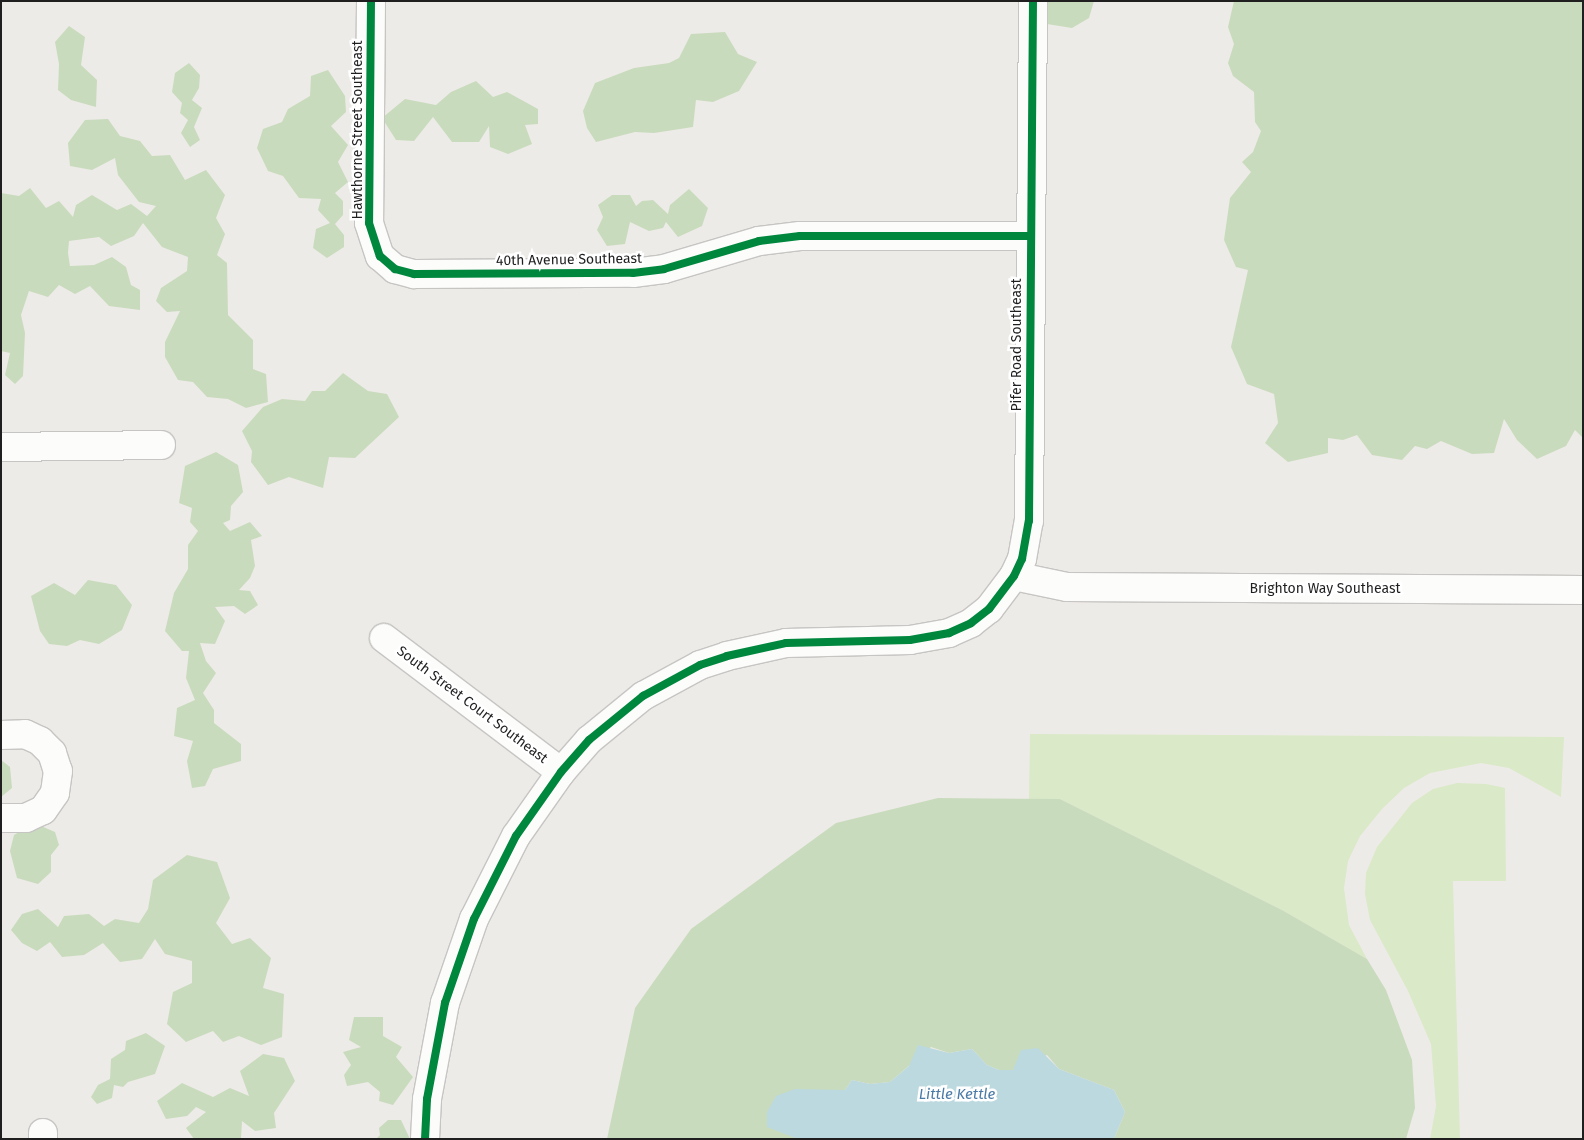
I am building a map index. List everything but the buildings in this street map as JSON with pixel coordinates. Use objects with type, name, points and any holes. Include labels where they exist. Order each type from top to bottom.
[{"type":"street","name":"Hawthorne Street Southeast","points":[[371,1],[369,224],[380,256]]},
{"type":"street","name":"Pifer Road Southeast","points":[[425,1139],[434,1056],[458,960],[498,868],[561,772],[618,714],[671,679],[700,665],[755,648],[786,643],[929,639],[971,623],[989,609],[1014,576],[1022,559],[1029,521],[1033,1]]},
{"type":"street","name":"40th Avenue Southeast","points":[[380,256],[395,269],[414,274],[633,273],[664,269],[759,242],[800,236],[1030,236]]},
{"type":"street","points":[[1,447],[161,445]]},
{"type":"street","name":"Brighton Way Southeast","points":[[1014,576],[1067,587],[1583,590]]},
{"type":"street","name":"South Street Court Southeast","points":[[384,638],[561,772]]},
{"type":"street","points":[[1,735],[25,734],[40,741],[56,762],[58,781],[49,803],[36,814],[15,820],[1,818]]},
{"type":"green space","points":[[1040,1],[1094,1],[1089,18],[1072,28],[1047,24]]},
{"type":"green space","points":[[1234,1],[1583,1],[1583,438],[1575,430],[1566,446],[1537,459],[1517,440],[1504,419],[1494,453],[1472,454],[1441,441],[1427,449],[1415,446],[1402,460],[1372,455],[1357,435],[1343,440],[1328,438],[1328,453],[1288,462],[1265,443],[1278,423],[1274,394],[1247,384],[1231,347],[1248,270],[1236,267],[1224,240],[1230,198],[1251,172],[1242,162],[1253,152],[1261,131],[1255,122],[1254,92],[1233,76],[1228,63],[1234,44],[1228,27]]},
{"type":"green space","points":[[69,26],[85,37],[81,65],[97,80],[96,107],[71,100],[58,90],[59,64],[55,42]]},
{"type":"green space","points":[[725,32],[738,54],[757,62],[739,91],[713,102],[696,100],[693,127],[654,133],[635,132],[596,142],[587,128],[583,111],[595,83],[634,68],[669,63],[679,58],[691,34]]},
{"type":"green space","points":[[189,63],[200,75],[199,88],[192,100],[202,108],[194,127],[200,140],[190,147],[181,133],[188,120],[180,113],[182,103],[172,92],[175,73]]},
{"type":"green space","points":[[328,70],[345,96],[346,112],[331,126],[348,145],[338,162],[348,182],[335,193],[343,201],[343,215],[335,224],[344,235],[344,247],[327,258],[313,248],[316,229],[330,223],[318,210],[321,199],[299,198],[283,176],[268,171],[257,148],[263,129],[282,122],[288,109],[310,96],[311,76]]},
{"type":"green space","points":[[476,81],[493,97],[507,92],[538,109],[538,124],[525,125],[532,144],[508,154],[490,147],[489,126],[479,142],[452,142],[433,117],[414,141],[396,140],[382,118],[405,99],[436,105],[451,92]]},
{"type":"green space","points":[[108,119],[120,136],[140,141],[152,156],[170,155],[185,180],[206,170],[225,195],[216,218],[225,234],[217,255],[227,263],[228,315],[253,340],[253,369],[266,374],[268,402],[246,408],[228,399],[207,397],[193,382],[178,380],[165,357],[165,342],[180,311],[167,312],[156,301],[161,288],[187,271],[188,257],[162,247],[143,223],[134,236],[111,246],[99,237],[69,241],[68,253],[70,266],[94,265],[112,257],[126,267],[131,285],[140,290],[140,310],[109,306],[90,286],[75,294],[59,285],[48,297],[29,291],[21,315],[25,333],[23,376],[15,384],[5,375],[10,353],[1,351],[1,193],[19,196],[30,188],[46,208],[59,201],[73,217],[76,205],[92,195],[117,210],[131,204],[147,216],[156,206],[139,202],[118,175],[115,158],[92,170],[70,166],[68,143],[85,120]]},
{"type":"green space","points":[[689,189],[708,208],[702,226],[678,237],[666,222],[663,228],[649,231],[630,222],[625,244],[607,246],[597,230],[603,217],[598,205],[612,195],[630,195],[636,206],[642,201],[653,200],[668,214],[670,205]]},
{"type":"green space","points":[[343,373],[368,391],[387,394],[399,417],[355,458],[329,457],[323,488],[289,477],[268,485],[251,462],[252,451],[242,431],[263,407],[282,399],[305,401],[312,391],[325,391]]},
{"type":"green space","points":[[216,452],[238,465],[243,492],[231,506],[230,520],[223,523],[230,531],[250,522],[262,536],[251,540],[255,566],[250,578],[239,590],[250,591],[258,605],[245,614],[234,606],[215,607],[225,621],[215,644],[200,643],[206,661],[216,673],[203,693],[214,710],[214,723],[241,744],[241,761],[213,769],[205,786],[192,788],[187,761],[193,741],[174,736],[177,708],[195,700],[186,678],[189,651],[182,651],[165,631],[174,593],[188,569],[188,545],[198,531],[190,522],[192,508],[179,503],[185,466]]},
{"type":"green space","points":[[88,580],[116,585],[132,605],[122,630],[99,644],[80,640],[67,646],[49,644],[40,631],[31,596],[54,583],[75,595]]},
{"type":"green space","points":[[1030,734],[1564,737],[1561,797],[1509,768],[1481,763],[1430,773],[1404,788],[1382,809],[1360,836],[1348,861],[1344,888],[1349,925],[1367,959],[1282,910],[1060,799],[1029,799]]},
{"type":"green space","points":[[1,760],[10,767],[12,788],[1,797]]},
{"type":"green space","points":[[1457,783],[1486,784],[1505,788],[1506,881],[1453,881],[1460,1139],[1430,1139],[1436,1106],[1431,1044],[1408,991],[1370,920],[1365,894],[1366,873],[1377,847],[1412,803],[1433,789]]},
{"type":"green space","points":[[938,798],[1060,799],[1282,910],[1367,959],[1386,990],[1412,1060],[1415,1108],[1406,1139],[1114,1139],[1125,1112],[1114,1090],[1059,1069],[1047,1055],[1013,1070],[999,1070],[987,1065],[972,1049],[949,1053],[931,1047],[890,1082],[870,1084],[852,1080],[845,1090],[824,1091],[798,1139],[607,1139],[635,1008],[691,929],[836,823]]},
{"type":"green space","points":[[34,823],[55,832],[59,845],[51,855],[51,872],[38,884],[17,878],[10,851],[14,835]]},
{"type":"green space","points":[[187,855],[217,862],[230,898],[216,923],[232,944],[250,938],[271,958],[263,988],[284,994],[282,1037],[261,1045],[239,1036],[223,1042],[213,1031],[186,1042],[167,1024],[173,992],[192,983],[192,961],[165,954],[155,939],[142,959],[120,962],[103,943],[84,955],[62,957],[50,942],[37,951],[22,943],[11,930],[22,914],[38,909],[58,927],[64,916],[89,914],[104,926],[115,919],[139,923],[148,909],[153,880]]},
{"type":"green space","points":[[354,1017],[383,1017],[383,1036],[402,1047],[396,1057],[413,1077],[393,1105],[379,1101],[380,1092],[368,1082],[347,1086],[344,1075],[351,1065],[343,1052],[361,1047],[349,1040]]},
{"type":"green space","points":[[146,1033],[165,1046],[155,1074],[128,1082],[123,1087],[114,1085],[112,1098],[97,1104],[91,1097],[98,1085],[110,1079],[111,1059],[125,1050],[126,1041]]},
{"type":"green space","points":[[263,1054],[284,1058],[295,1081],[274,1113],[276,1128],[255,1131],[242,1121],[241,1139],[194,1139],[186,1128],[206,1112],[196,1107],[187,1116],[166,1119],[157,1101],[182,1083],[213,1097],[230,1088],[249,1096],[240,1071]]},
{"type":"green space","points":[[388,1120],[401,1120],[410,1139],[376,1139],[380,1135],[379,1128]]},
{"type":"water","name":"Little Kettle","points":[[918,1045],[949,1053],[972,1049],[987,1065],[999,1070],[1013,1070],[1021,1050],[1038,1048],[1059,1069],[1114,1090],[1125,1112],[1114,1139],[798,1139],[767,1127],[767,1112],[776,1096],[795,1089],[845,1090],[852,1080],[870,1084],[890,1082],[909,1066]]},
{"type":"cycle path","points":[[371,1],[369,223],[380,256],[395,269],[414,274],[633,273],[664,269],[759,241],[800,236],[1030,236]]},
{"type":"cycle path","points":[[425,1139],[427,1099],[445,1003],[474,919],[516,836],[561,772],[589,740],[643,696],[700,665],[727,656],[786,643],[910,640],[949,633],[971,623],[989,609],[1014,576],[1022,559],[1029,521],[1033,1]]}]
